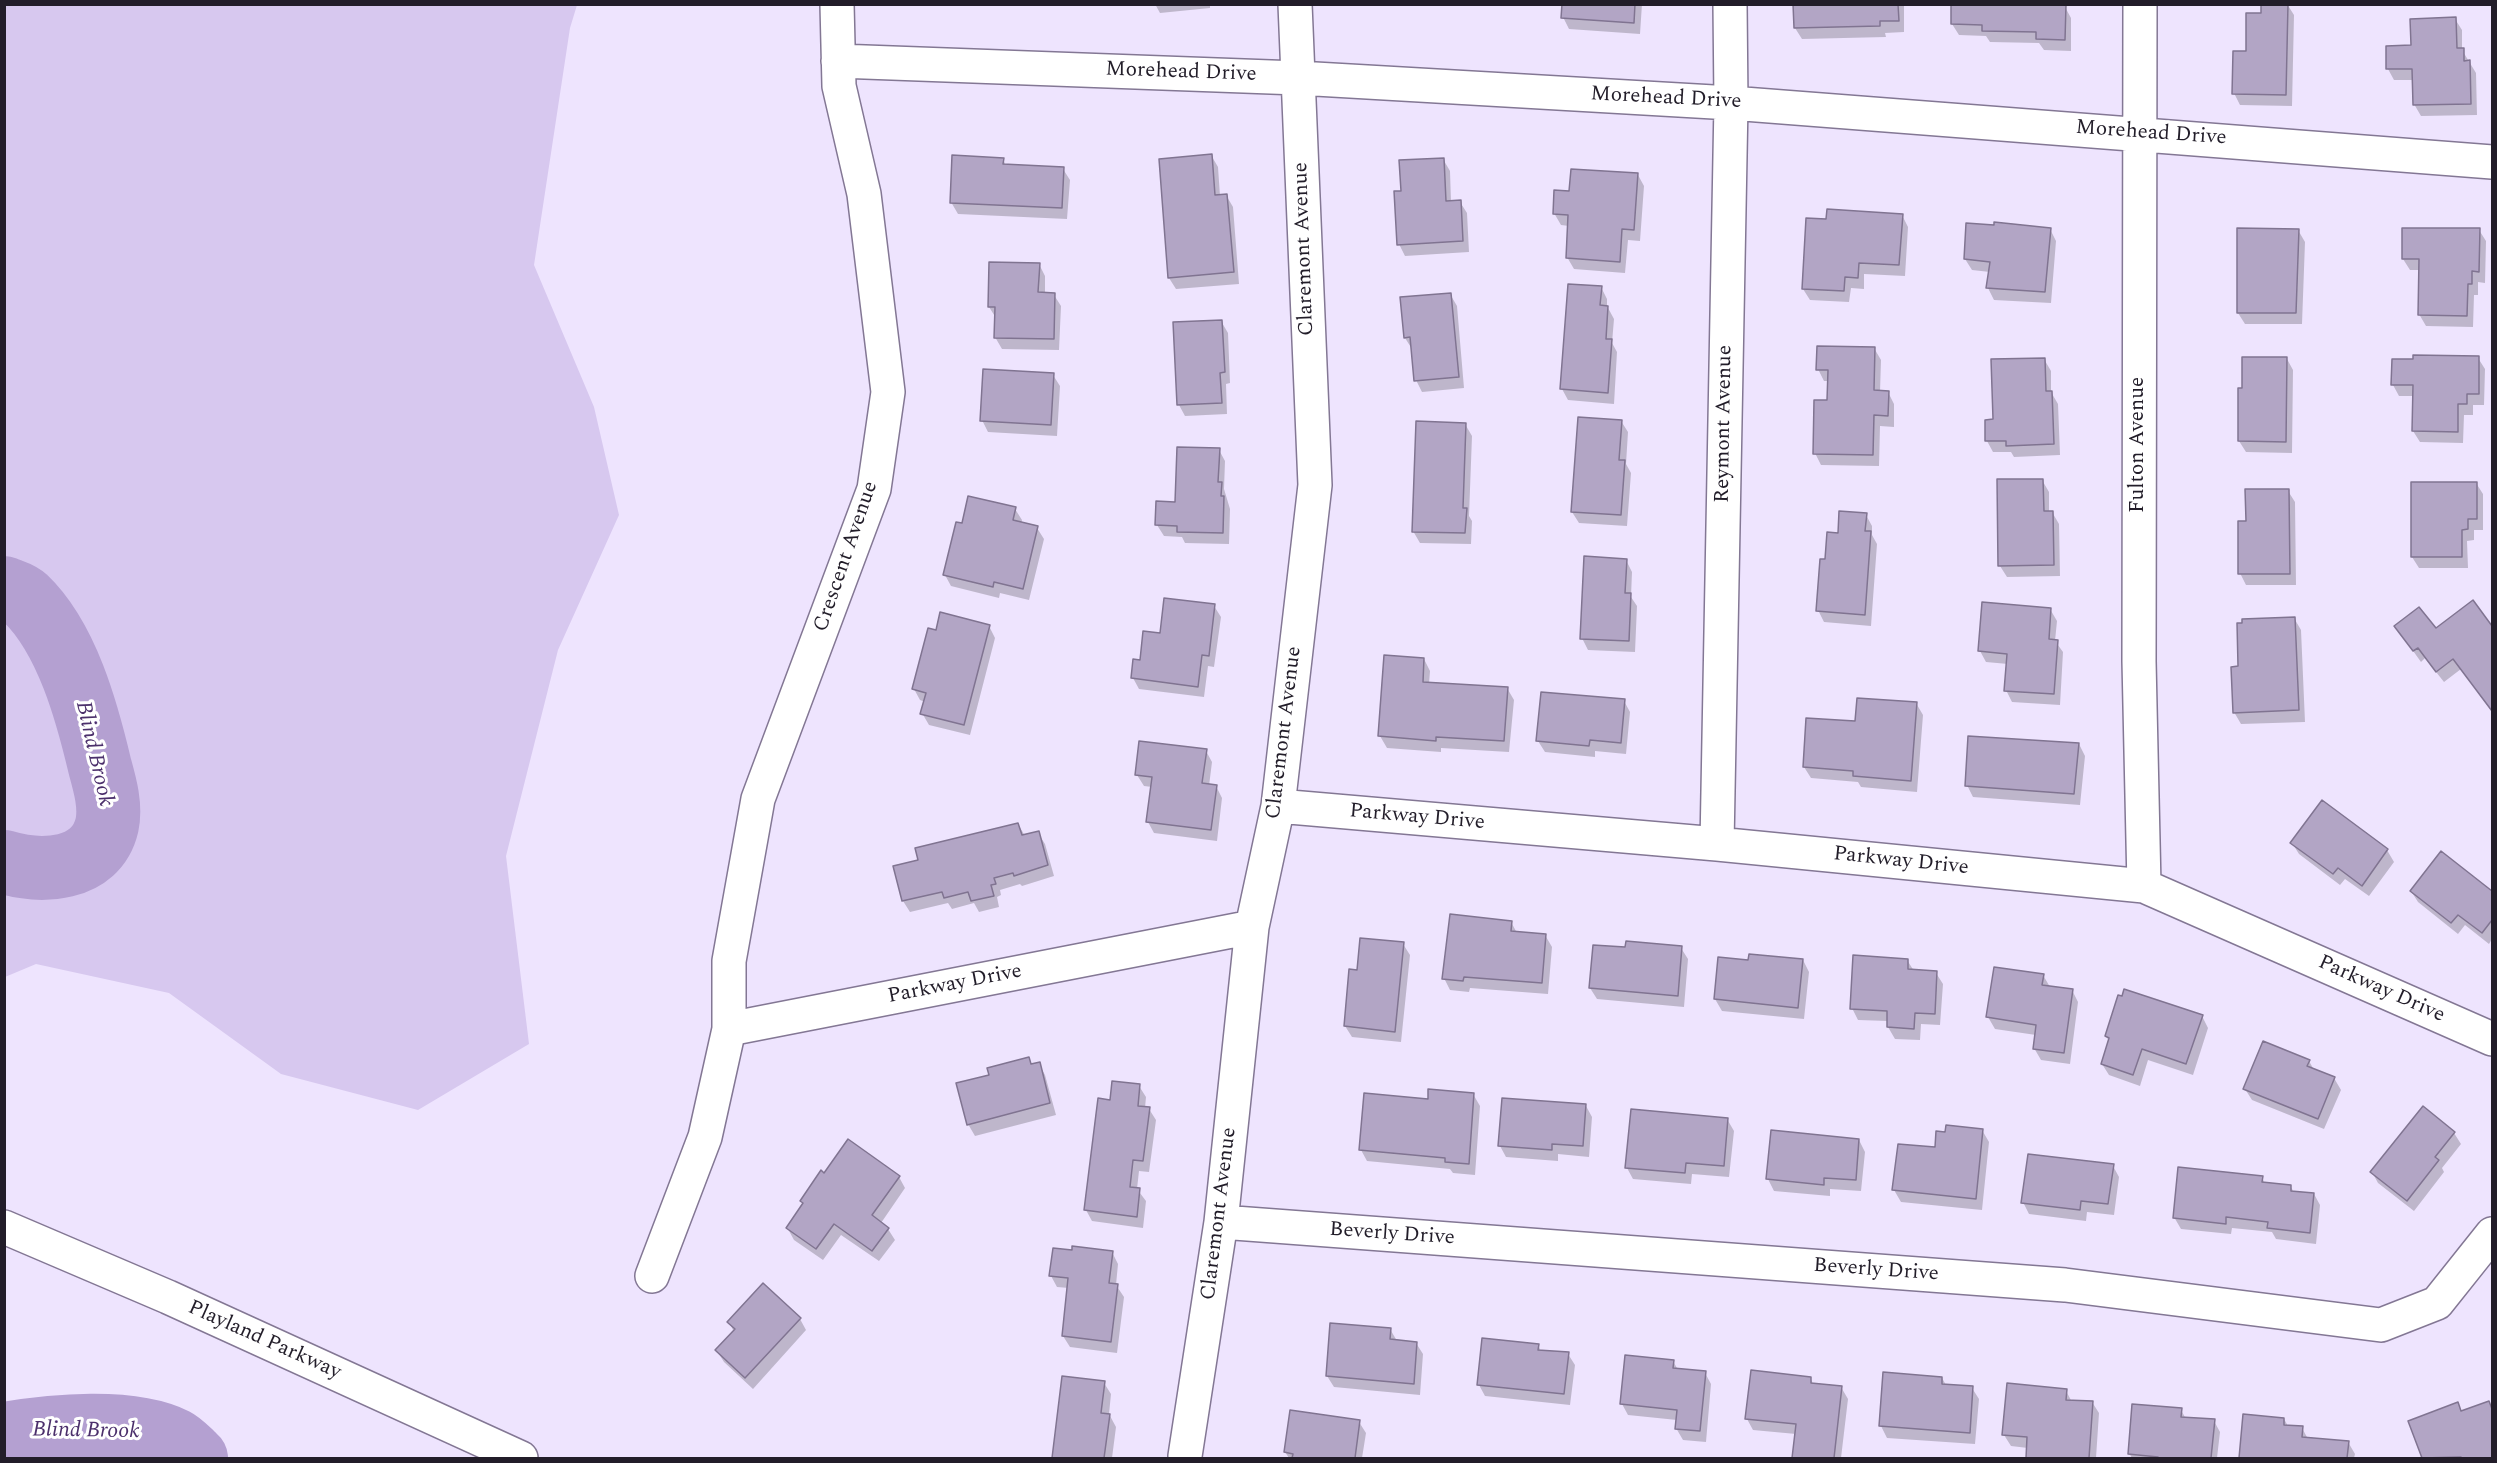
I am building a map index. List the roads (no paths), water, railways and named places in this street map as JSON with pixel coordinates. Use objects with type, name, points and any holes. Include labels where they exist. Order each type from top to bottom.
[{"type":"street","name":"Crescent Avenue","points":[[652,1276],[705,1137],[729,1029],[729,961],[758,799],[874,489],[888,392],[864,194],[839,86],[837,4]]},
{"type":"street","name":"Claremont Avenue","points":[[1185,1456],[1221,1222],[1252,927],[1278,806],[1315,485],[1295,4]]},
{"type":"street","name":"Reymont Avenue","points":[[1718,844],[1731,103],[1730,4]]},
{"type":"street","name":"Fulton Avenue","points":[[2140,4],[2139,661],[2144,886]]},
{"type":"street","name":"Morehead Drive","points":[[838,60],[1298,78],[1731,103],[2493,162]]},
{"type":"street","name":"Parkway Drive","points":[[1278,806],[1718,844],[2144,886],[2493,1039]]},
{"type":"street","name":"Parkway Drive","points":[[729,1029],[1252,927]]},
{"type":"street","name":"Beverly Drive","points":[[1221,1222],[2066,1285],[2381,1326],[2437,1303],[2493,1234]]},
{"type":"street","name":"Playland Parkway","points":[[4,1227],[179,1302],[521,1458]]},
{"type":"waterway","name":"Blind Brook","points":[[4,588],[25,598],[40,614],[64,655],[89,723],[108,803],[107,825],[101,841],[79,860],[50,868],[4,862]]},
{"type":"waterway","name":"Blind Brook","points":[[4,1434],[45,1428],[114,1426],[157,1433],[175,1440],[196,1458]]}]
